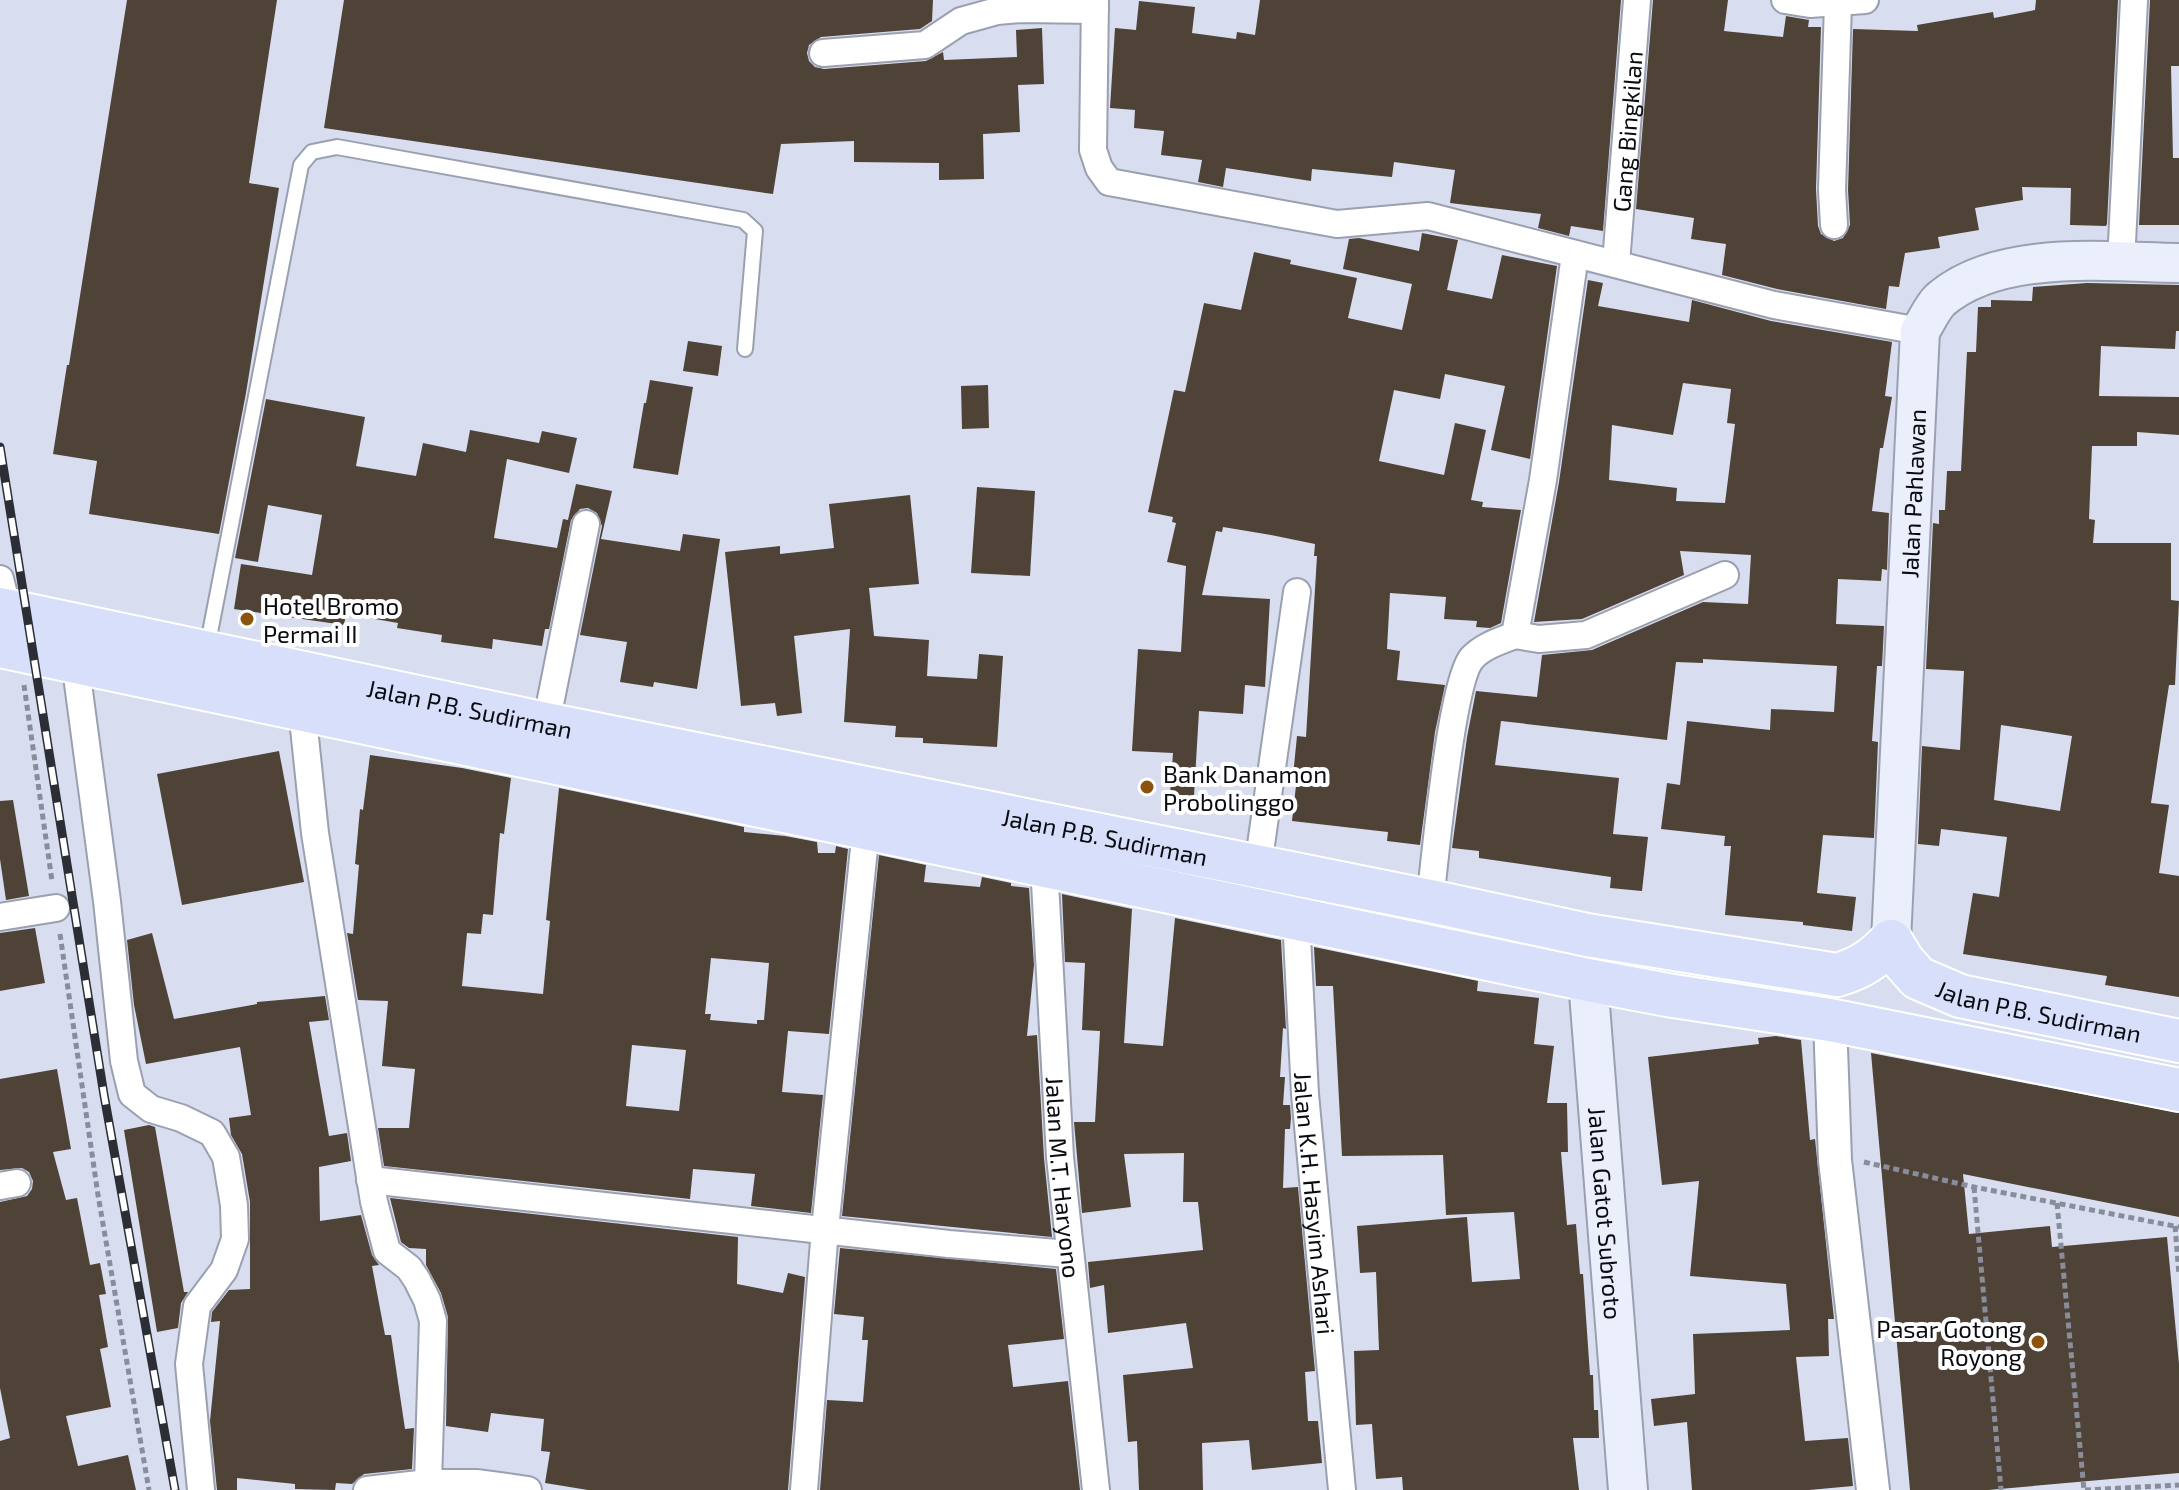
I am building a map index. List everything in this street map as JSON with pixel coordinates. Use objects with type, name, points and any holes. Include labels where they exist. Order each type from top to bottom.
[{"type":"main road","points":[[1920,331],[1938,301],[1975,279],[2036,263],[2179,263]]},
{"type":"main road","name":"Jalan Pahlawan","points":[[1891,941],[1920,331]]},
{"type":"main road","name":"Jalan P.B. Sudirman","points":[[5,619],[75,661],[202,670],[546,724],[1587,935],[1837,975],[1859,969],[1891,941],[1918,978],[1960,996],[2179,1041]]},
{"type":"main road","name":"Jalan P.B. Sudirman","points":[[5,619],[202,670],[302,709],[1588,980],[1830,1020],[2179,1090]]},
{"type":"main road","name":"Jalan Gatot Subroto","points":[[1588,980],[1628,1490]]},
{"type":"street","name":"Gang Bingkilan","points":[[1616,263],[1637,0]]},
{"type":"street","points":[[1785,0],[1810,4],[1865,0]]},
{"type":"street","points":[[2121,263],[2134,0]]},
{"type":"street","points":[[1834,225],[1832,190],[1838,4]]},
{"type":"street","points":[[823,53],[925,45],[961,21],[997,11],[1095,5],[1093,150],[1099,168],[1109,182],[1337,224],[1428,216],[1774,305],[1920,331]]},
{"type":"street","points":[[1515,635],[1543,480],[1575,255]]},
{"type":"street","points":[[546,724],[586,524]]},
{"type":"street","points":[[1430,901],[1456,705],[1470,660],[1484,648],[1515,635],[1539,639],[1586,635],[1725,575]]},
{"type":"street","points":[[1258,866],[1297,592]]},
{"type":"street","points":[[75,661],[107,901],[124,1061],[132,1094],[151,1109],[181,1118],[212,1133],[226,1157],[234,1205],[235,1239],[224,1270],[197,1306],[189,1364],[201,1490]]},
{"type":"street","points":[[302,709],[315,833],[382,1239],[387,1251],[409,1268],[417,1280],[433,1321],[428,1483]]},
{"type":"street","points":[[804,1490],[825,1229],[866,829]]},
{"type":"street","name":"Jalan M.T. Haryono","points":[[1044,864],[1060,1157],[1096,1490]]},
{"type":"street","name":"Jalan K.H. Hasyim Ashari","points":[[1298,874],[1296,917],[1305,1094],[1342,1490]]},
{"type":"street","points":[[0,917],[56,908]]},
{"type":"street","name":"Jalan Gatot Subroto","points":[[1587,935],[1588,980]]},
{"type":"street","points":[[1830,1020],[1835,1160],[1873,1490]]},
{"type":"street","points":[[370,1180],[949,1244],[1069,1254]]},
{"type":"street","points":[[367,1490],[428,1483],[478,1483],[528,1490]]},
{"type":"lane","points":[[202,670],[301,165],[312,152],[337,147],[743,220],[755,231],[745,349]]},
{"type":"path","points":[[5,619],[56,908],[98,1195],[149,1490]]},
{"type":"path","points":[[1865,1177],[1863,1161],[1974,1187],[2177,1226],[2179,1275]]},
{"type":"path","points":[[1974,1187],[2001,1490]]},
{"type":"path","points":[[2057,1203],[2085,1490],[2179,1485]]},
{"type":"building","points":[[127,0],[277,0],[249,183],[279,188],[246,393],[219,534],[89,514],[97,461],[53,454]]},
{"type":"building","points":[[344,0],[933,0],[932,21],[920,29],[821,37],[809,45],[809,61],[815,67],[824,69],[926,61],[943,52],[944,60],[1017,57],[1016,30],[1042,28],[1044,84],[1018,85],[1020,132],[983,134],[984,179],[939,180],[939,163],[854,162],[854,141],[781,144],[773,194],[324,128]]},
{"type":"building","points":[[1260,0],[1621,0],[1603,231],[1571,226],[1569,236],[1538,228],[1541,214],[1450,203],[1455,170],[1394,162],[1392,177],[1312,169],[1311,181],[1226,168],[1223,187],[1198,182],[1202,160],[1161,155],[1164,131],[1134,128],[1135,110],[1110,108],[1115,28],[1136,30],[1139,1],[1195,7],[1192,33],[1236,39],[1237,32],[1255,35]]},
{"type":"building","points":[[1653,0],[1728,0],[1724,31],[1783,37],[1786,16],[1809,20],[1808,27],[1821,27],[1816,189],[1818,226],[1821,234],[1834,241],[1843,238],[1850,225],[1848,190],[1853,29],[1918,31],[1917,25],[1993,12],[1994,18],[2035,10],[2036,0],[2118,0],[2107,224],[2070,225],[2071,188],[2022,187],[2023,200],[1975,208],[1979,230],[1938,237],[1940,248],[1905,253],[1899,287],[1889,286],[1886,309],[1777,289],[1722,275],[1726,244],[1691,239],[1694,218],[1636,209]]},
{"type":"building","points":[[2150,0],[2179,0],[2179,66],[2171,66],[2173,158],[2179,158],[2179,225],[2139,225]]},
{"type":"building","points":[[1422,233],[1458,240],[1447,290],[1492,299],[1502,255],[1557,266],[1530,459],[1491,450],[1505,386],[1445,374],[1440,399],[1394,390],[1379,461],[1444,475],[1455,423],[1486,430],[1471,500],[1483,502],[1482,507],[1521,510],[1501,623],[1490,628],[1476,627],[1477,621],[1444,619],[1446,597],[1390,593],[1387,649],[1400,651],[1397,680],[1445,685],[1435,732],[1420,845],[1387,841],[1388,832],[1292,821],[1297,777],[1293,776],[1297,736],[1306,737],[1317,556],[1314,556],[1315,544],[1271,535],[1223,527],[1222,532],[1216,531],[1202,595],[1270,599],[1265,687],[1245,685],[1243,714],[1199,711],[1194,796],[1170,795],[1173,753],[1132,751],[1138,649],[1181,652],[1186,566],[1167,562],[1176,523],[1172,522],[1173,517],[1148,512],[1174,390],[1185,392],[1204,303],[1241,310],[1254,252],[1291,260],[1290,264],[1357,278],[1348,318],[1402,330],[1412,284],[1343,269],[1349,239],[1359,238],[1419,251]]},
{"type":"building","points":[[1588,280],[1603,283],[1598,306],[1689,322],[1692,300],[1771,321],[1892,342],[1885,396],[1892,397],[1883,448],[1880,448],[1872,511],[1889,513],[1887,570],[1882,569],[1881,581],[1838,579],[1836,624],[1884,626],[1882,666],[1877,666],[1872,741],[1878,742],[1874,838],[1823,835],[1817,893],[1856,897],[1852,931],[1803,925],[1803,922],[1725,915],[1731,846],[1724,846],[1725,836],[1661,829],[1667,783],[1680,785],[1687,721],[1770,730],[1771,709],[1834,712],[1837,666],[1703,659],[1703,663],[1676,662],[1667,740],[1501,721],[1495,765],[1619,778],[1613,834],[1648,837],[1642,891],[1610,888],[1611,877],[1479,858],[1479,851],[1452,848],[1476,691],[1537,697],[1542,655],[1592,650],[1703,602],[1748,604],[1751,555],[1680,551],[1684,575],[1582,619],[1534,622],[1559,482]],"holes":[[[1683,383],[1731,389],[1727,423],[1735,424],[1725,503],[1676,501],[1677,488],[1609,480],[1612,425],[1673,435]]]},
{"type":"building","points":[[2087,283],[2179,285],[2179,331],[2176,331],[2175,349],[2101,346],[2099,396],[2179,397],[2179,435],[2137,432],[2137,446],[2092,446],[2089,519],[2095,520],[2093,543],[2171,543],[2171,600],[2179,601],[2175,685],[2169,685],[2151,803],[2169,805],[2159,873],[2179,876],[2179,997],[2105,985],[2107,976],[1963,954],[1973,893],[1999,897],[2007,837],[1941,829],[1939,846],[1918,844],[1922,746],[1960,750],[1964,671],[1926,669],[1933,523],[1939,524],[1939,510],[1945,510],[1947,471],[1961,471],[1967,352],[1976,352],[1978,307],[1991,307],[1991,300],[2032,301],[2033,287]],"holes":[[[2001,725],[2072,736],[2060,811],[1994,800]]]},
{"type":"building","points":[[688,341],[722,346],[718,376],[683,371]]},
{"type":"building","points":[[650,380],[693,387],[678,475],[633,468]]},
{"type":"building","points":[[988,385],[989,428],[962,429],[961,386]]},
{"type":"building","points":[[266,399],[365,417],[356,466],[416,476],[423,443],[466,452],[470,430],[539,443],[542,431],[577,438],[569,473],[507,459],[494,538],[557,548],[563,519],[568,520],[576,484],[612,491],[601,539],[680,551],[683,534],[720,539],[697,689],[654,682],[653,687],[620,682],[627,642],[580,635],[602,526],[597,513],[588,508],[580,509],[571,520],[549,629],[545,629],[542,646],[493,639],[492,649],[441,642],[442,635],[397,628],[398,623],[346,614],[344,625],[234,609],[241,564],[312,575],[322,515],[268,505],[258,562],[235,558]]},
{"type":"building","points":[[977,487],[1035,491],[1030,576],[971,573]]},
{"type":"building","points":[[910,495],[919,584],[869,588],[874,636],[929,640],[927,676],[977,679],[979,654],[1003,656],[997,747],[923,743],[923,738],[895,737],[896,726],[844,722],[850,629],[794,636],[802,713],[777,716],[775,703],[741,706],[725,552],[780,546],[780,554],[834,548],[829,504]]},
{"type":"building","points":[[279,751],[304,882],[182,905],[157,774]]},
{"type":"building","points":[[370,755],[511,778],[504,834],[500,833],[493,915],[483,914],[481,934],[467,933],[462,986],[543,994],[550,921],[546,920],[559,788],[744,827],[744,832],[817,842],[818,853],[835,853],[836,846],[848,849],[829,1034],[788,1031],[782,1092],[823,1095],[811,1213],[751,1206],[755,1174],[693,1169],[690,1199],[384,1166],[378,1128],[409,1128],[415,1069],[382,1066],[388,1001],[358,1000],[347,933],[353,934],[359,865],[355,864],[360,809],[363,810]],"holes":[[[711,958],[769,963],[764,1020],[757,1020],[757,1024],[710,1020],[711,1014],[705,1014]],[[632,1045],[686,1050],[679,1111],[626,1106]]]},
{"type":"building","points":[[13,800],[29,896],[6,900],[0,859],[0,801]]},
{"type":"building","points":[[879,855],[926,865],[924,882],[980,887],[982,877],[1029,888],[1034,965],[1027,1036],[1037,1035],[1052,1237],[842,1216]]},
{"type":"building","points":[[1062,894],[1132,909],[1124,1043],[1163,1046],[1175,918],[1281,940],[1286,1029],[1283,1028],[1280,1077],[1285,1077],[1283,1105],[1290,1105],[1291,1118],[1290,1129],[1285,1129],[1283,1188],[1298,1187],[1315,1371],[1305,1372],[1308,1421],[1318,1421],[1322,1463],[1252,1470],[1249,1440],[1202,1443],[1203,1490],[1139,1490],[1137,1441],[1128,1442],[1123,1375],[1193,1368],[1186,1323],[1108,1333],[1104,1285],[1090,1288],[1088,1262],[1203,1250],[1198,1202],[1183,1202],[1184,1153],[1124,1154],[1131,1207],[1082,1213],[1074,1122],[1095,1122],[1100,1031],[1082,1030],[1085,963],[1065,962]]},
{"type":"building","points":[[35,928],[45,983],[0,991],[0,933]]},
{"type":"building","points":[[152,933],[174,1019],[257,1002],[325,996],[329,1020],[309,1022],[329,1136],[347,1133],[351,1161],[319,1167],[320,1221],[361,1215],[372,1255],[379,1265],[372,1266],[385,1335],[391,1335],[405,1429],[414,1428],[412,1469],[364,1474],[352,1484],[336,1483],[335,1490],[295,1489],[295,1484],[237,1478],[237,1490],[217,1490],[210,1421],[220,1321],[211,1322],[212,1312],[229,1290],[250,1289],[250,1202],[242,1154],[231,1135],[229,1118],[251,1115],[240,1047],[146,1064],[134,1005],[127,940]]},
{"type":"building","points":[[1314,947],[1478,981],[1477,991],[1539,998],[1534,1044],[1554,1046],[1547,1103],[1567,1103],[1568,1152],[1561,1152],[1567,1225],[1576,1224],[1594,1410],[1598,1410],[1599,1438],[1573,1438],[1579,1490],[1403,1490],[1402,1477],[1376,1479],[1372,1424],[1356,1425],[1354,1351],[1379,1350],[1376,1272],[1360,1273],[1357,1226],[1467,1217],[1472,1282],[1520,1279],[1514,1212],[1446,1215],[1443,1155],[1342,1156],[1333,986],[1316,986]]},
{"type":"building","points":[[1776,1036],[1801,1040],[1810,1140],[1815,1139],[1834,1319],[1828,1319],[1829,1356],[1796,1357],[1805,1441],[1848,1438],[1853,1486],[1809,1490],[1692,1490],[1687,1422],[1654,1426],[1651,1399],[1695,1394],[1693,1334],[1790,1330],[1786,1284],[1690,1276],[1699,1181],[1662,1185],[1648,1057],[1759,1044],[1758,1038]]},
{"type":"building","name":"Pasar Gotong Royong","points":[[1871,1053],[2179,1113],[2179,1217],[1963,1174],[1969,1234],[2050,1226],[2052,1247],[2167,1237],[2179,1364],[2179,1473],[1988,1490],[1910,1490]]},
{"type":"building","points":[[57,1069],[71,1149],[53,1152],[66,1200],[77,1198],[90,1265],[100,1263],[106,1294],[99,1295],[108,1347],[100,1349],[111,1407],[66,1416],[78,1466],[128,1455],[136,1490],[0,1490],[0,1441],[10,1438],[0,1388],[0,1202],[27,1196],[33,1181],[29,1172],[22,1168],[0,1170],[0,1079]]},
{"type":"building","points":[[149,1125],[155,1127],[184,1292],[188,1292],[181,1303],[178,1328],[157,1332],[124,1130]]},
{"type":"building","points":[[390,1198],[738,1237],[737,1284],[783,1293],[788,1273],[805,1277],[788,1490],[588,1490],[545,1483],[550,1452],[541,1451],[544,1419],[491,1413],[488,1432],[446,1426],[448,1317],[441,1293],[426,1265],[426,1249],[409,1248],[401,1242]]},
{"type":"building","points":[[840,1248],[1056,1269],[1064,1339],[1008,1345],[1013,1387],[1068,1381],[1080,1490],[820,1490],[827,1400],[863,1402],[868,1340],[862,1340],[864,1317],[834,1314]]},
{"type":"railway","points":[[0,447],[104,1095],[175,1490]]},
{"type":"place","name":"Hotel Bromo Permai II","points":[[247,619]]},
{"type":"place","name":"Bank Danamon Probolinggo","points":[[1147,787]]},
{"type":"place","name":"Pasar Gotong Royong","points":[[2038,1342]]}]
